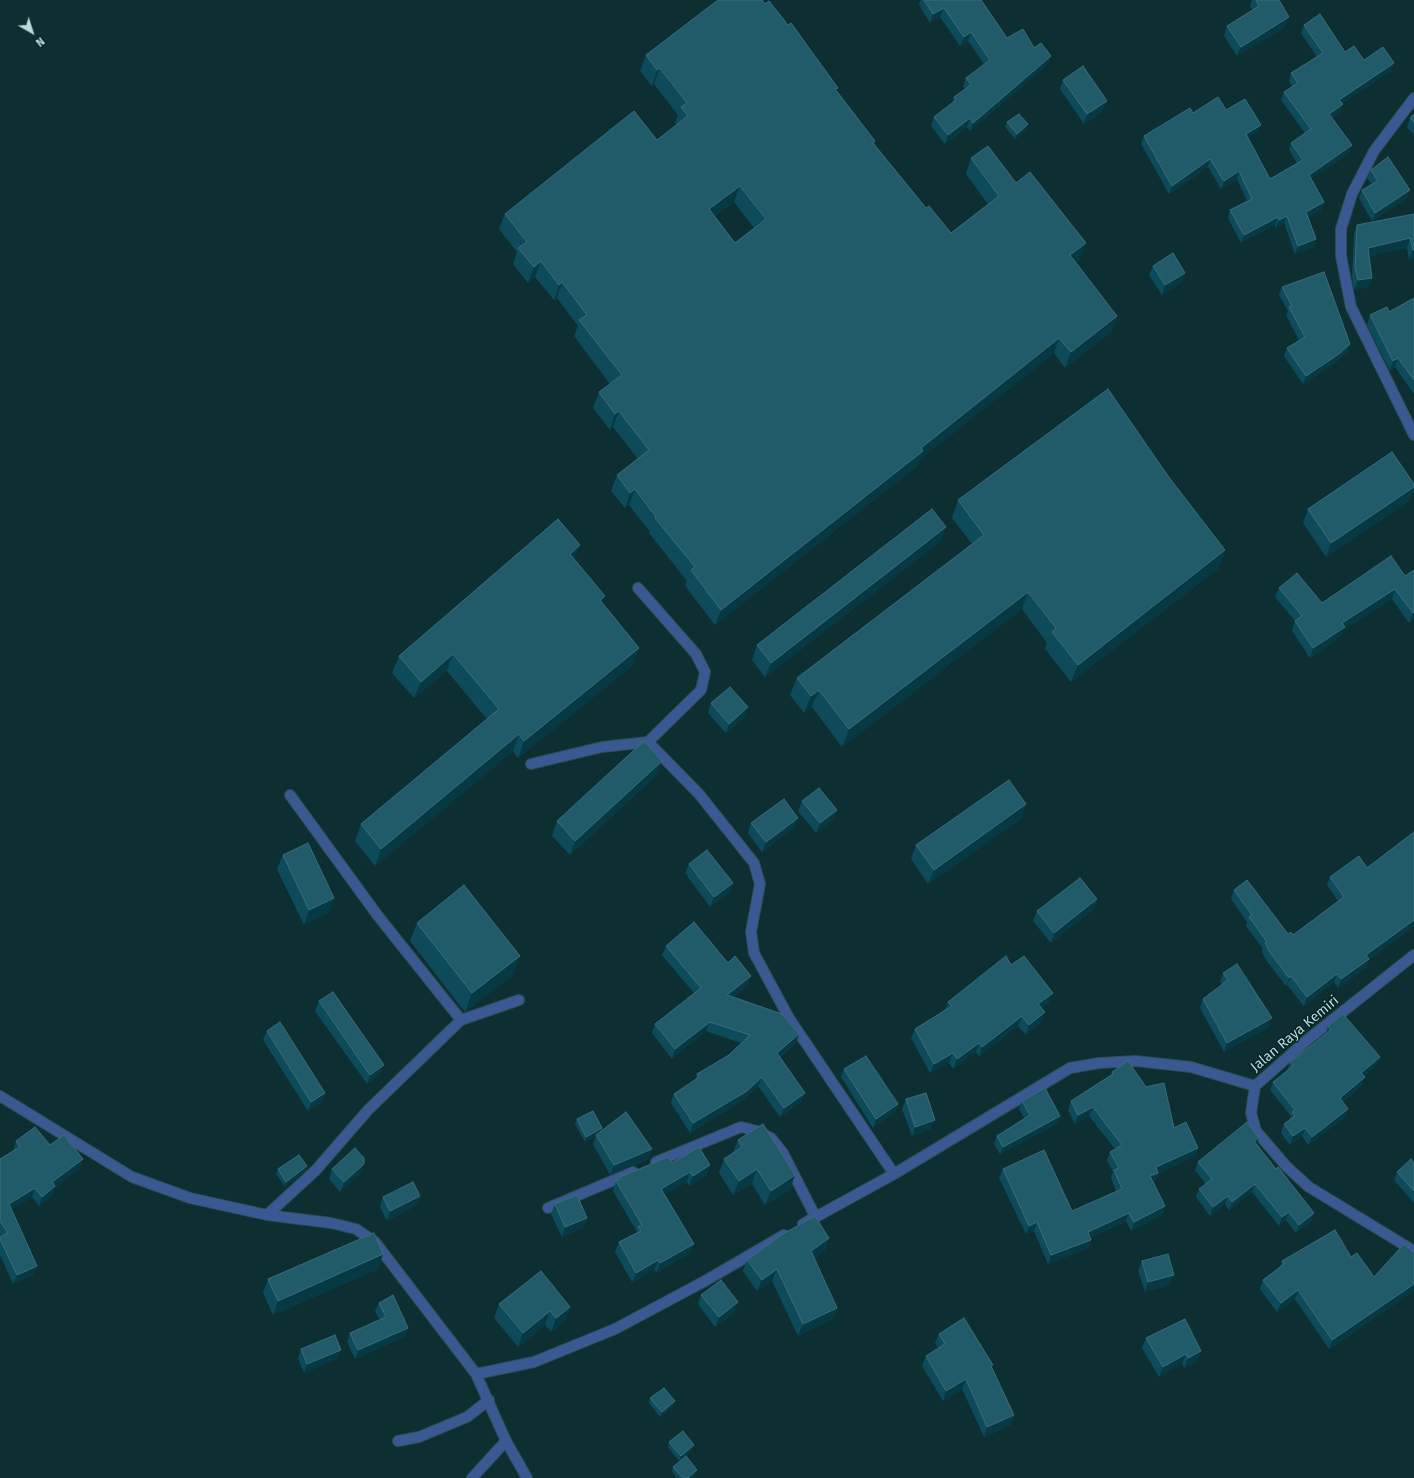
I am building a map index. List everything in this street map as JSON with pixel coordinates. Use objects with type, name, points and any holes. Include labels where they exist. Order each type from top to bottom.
[{"type":"street","points":[[1414,98],[1374,151],[1352,194],[1342,229],[1341,256],[1351,307],[1414,435]]},
{"type":"street","points":[[531,764],[602,747],[648,742],[701,690],[705,672],[696,654],[638,588]]},
{"type":"street","points":[[648,742],[699,794],[754,864],[760,884],[751,932],[754,953],[789,1018],[894,1174]]},
{"type":"street","points":[[290,796],[378,916],[461,1020]]},
{"type":"street","name":"Jalan Raya Kemiri","points":[[1414,955],[1306,1041],[1255,1086],[1251,1113],[1256,1131],[1287,1168],[1309,1187],[1414,1251]]},
{"type":"street","points":[[267,1215],[316,1170],[368,1110],[461,1020],[519,1000]]},
{"type":"street","points":[[476,1374],[534,1362],[615,1329],[705,1281],[815,1216],[894,1174],[1070,1068],[1099,1063],[1144,1062],[1191,1067],[1255,1086]]},
{"type":"street","points":[[0,1096],[132,1177],[190,1198],[267,1215],[332,1223],[356,1229],[375,1242],[476,1374],[489,1400],[506,1441],[526,1478]]},
{"type":"street","points":[[548,1208],[741,1127],[758,1131],[771,1138],[783,1153],[815,1216]]},
{"type":"street","points":[[398,1441],[419,1436],[467,1417],[489,1400]]},
{"type":"street","points":[[472,1478],[506,1441]]},
{"type":"building","points":[[718,0],[762,0],[765,4],[769,1],[788,25],[791,23],[838,88],[835,89],[875,141],[873,143],[926,208],[929,206],[951,233],[999,196],[971,158],[988,146],[1016,183],[1030,172],[1086,243],[1070,255],[1117,316],[1071,352],[1059,338],[921,448],[923,451],[721,610],[691,570],[695,567],[655,518],[656,517],[635,489],[630,493],[617,475],[649,450],[619,411],[615,414],[599,392],[622,375],[579,320],[587,315],[562,282],[559,285],[541,261],[534,267],[518,248],[527,242],[505,214],[634,111],[657,140],[688,116],[681,107],[687,103],[660,68],[657,70],[646,55]],"holes":[[[740,186],[766,219],[735,243],[709,209]]]},
{"type":"building","points":[[924,0],[981,0],[1007,38],[1023,29],[1034,48],[1041,43],[1051,56],[973,123],[970,118],[948,135],[934,117],[956,100],[954,97],[971,85],[966,78],[990,60],[971,32],[964,37],[944,8],[933,14]]},
{"type":"building","points":[[1256,0],[1279,0],[1289,17],[1241,47],[1227,26],[1259,6]]},
{"type":"building","points":[[1320,14],[1345,52],[1354,46],[1364,60],[1383,47],[1394,63],[1339,100],[1343,104],[1329,114],[1352,145],[1309,175],[1324,202],[1306,212],[1316,239],[1298,246],[1287,216],[1279,220],[1278,217],[1244,235],[1230,210],[1252,199],[1239,171],[1224,181],[1210,159],[1172,186],[1144,136],[1190,108],[1193,113],[1218,97],[1226,110],[1245,99],[1261,125],[1246,134],[1270,179],[1303,160],[1291,143],[1311,129],[1284,92],[1298,83],[1291,73],[1323,53],[1304,25]]},
{"type":"building","points":[[1083,66],[1107,101],[1087,114],[1063,80]]},
{"type":"building","points":[[1019,114],[1028,124],[1017,134],[1007,122]]},
{"type":"building","points":[[1414,114],[1414,122],[1410,118]]},
{"type":"building","points":[[1388,157],[1410,190],[1375,213],[1362,190],[1378,181],[1371,170]]},
{"type":"building","points":[[1414,214],[1414,250],[1410,238],[1368,248],[1372,278],[1358,280],[1355,268],[1357,225]]},
{"type":"building","points":[[1173,253],[1185,273],[1165,285],[1153,266]]},
{"type":"building","points":[[1324,272],[1350,344],[1339,354],[1306,376],[1287,348],[1305,337],[1289,307],[1292,306],[1282,287]]},
{"type":"building","points":[[1414,298],[1414,380],[1398,358],[1393,361],[1370,315],[1387,307],[1389,312]]},
{"type":"building","points":[[1108,389],[1168,476],[1225,550],[1078,665],[1052,632],[1056,628],[1028,592],[849,729],[819,690],[811,696],[797,678],[984,535],[958,500]]},
{"type":"building","points":[[1392,452],[1414,484],[1414,487],[1331,543],[1308,509]]},
{"type":"building","points":[[932,509],[946,527],[771,663],[757,645]]},
{"type":"building","points":[[558,519],[580,545],[570,554],[605,596],[600,600],[639,648],[524,741],[519,734],[381,849],[361,824],[499,709],[453,654],[421,682],[399,656]]},
{"type":"building","points":[[1391,556],[1405,576],[1414,570],[1414,612],[1413,613],[1395,589],[1342,623],[1345,627],[1313,648],[1295,621],[1302,616],[1279,588],[1297,573],[1322,603]]},
{"type":"building","points":[[730,687],[748,707],[729,724],[711,703]]},
{"type":"building","points":[[644,741],[662,761],[575,841],[557,821]]},
{"type":"building","points":[[1009,780],[1026,804],[934,870],[916,845]]},
{"type":"building","points":[[819,788],[837,810],[820,823],[802,801]]},
{"type":"building","points":[[784,799],[798,818],[766,842],[751,823]]},
{"type":"building","points":[[1414,832],[1414,920],[1366,955],[1369,959],[1341,979],[1337,974],[1307,997],[1291,976],[1289,978],[1269,951],[1265,943],[1267,942],[1249,917],[1252,915],[1234,890],[1247,880],[1288,934],[1291,932],[1293,935],[1344,897],[1330,877],[1359,856],[1367,868]]},
{"type":"building","points":[[308,843],[334,898],[309,910],[283,855]]},
{"type":"building","points":[[707,850],[733,883],[714,897],[689,864]]},
{"type":"building","points":[[1080,878],[1097,899],[1054,933],[1037,911]]},
{"type":"building","points":[[464,885],[520,956],[472,993],[417,923]]},
{"type":"building","points":[[694,922],[728,963],[735,956],[751,976],[727,995],[782,1014],[799,1034],[777,1053],[805,1093],[784,1108],[762,1077],[747,1091],[693,1123],[674,1094],[699,1077],[697,1074],[729,1055],[750,1035],[710,1022],[675,1049],[655,1024],[701,988],[666,946]]},
{"type":"building","points":[[1006,956],[1011,965],[1024,956],[1053,993],[1038,1004],[1045,1012],[1029,1025],[1022,1016],[982,1047],[979,1043],[957,1059],[953,1053],[934,1064],[915,1029],[952,1006],[948,1002]]},
{"type":"building","points":[[1237,964],[1272,1018],[1227,1043],[1203,999],[1228,980],[1223,973]]},
{"type":"building","points":[[333,992],[384,1065],[370,1075],[319,1001]]},
{"type":"building","points":[[1343,1014],[1380,1057],[1361,1073],[1365,1077],[1340,1098],[1348,1109],[1312,1137],[1305,1128],[1293,1136],[1284,1124],[1295,1116],[1292,1112],[1295,1110],[1273,1082],[1293,1066],[1290,1062],[1331,1030],[1328,1026]]},
{"type":"building","points":[[280,1022],[325,1093],[311,1102],[267,1031]]},
{"type":"building","points":[[866,1056],[898,1104],[876,1119],[844,1069]]},
{"type":"building","points":[[1128,1061],[1146,1087],[1164,1083],[1174,1128],[1186,1122],[1198,1148],[1156,1167],[1158,1173],[1150,1176],[1165,1206],[1134,1222],[1129,1213],[1088,1232],[1091,1240],[1051,1255],[1037,1222],[1029,1226],[1003,1169],[1044,1150],[1072,1211],[1122,1189],[1114,1170],[1119,1168],[1110,1152],[1122,1145],[1093,1107],[1078,1115],[1071,1101],[1113,1074],[1112,1072]]},
{"type":"building","points":[[1045,1088],[1060,1116],[1003,1147],[997,1136],[1030,1115],[1022,1101]]},
{"type":"building","points":[[926,1093],[935,1120],[915,1127],[906,1099]]},
{"type":"building","points":[[593,1111],[602,1128],[586,1137],[577,1119]]},
{"type":"building","points":[[626,1112],[652,1149],[614,1165],[596,1135]]},
{"type":"building","points":[[1247,1122],[1259,1138],[1254,1141],[1276,1169],[1278,1167],[1314,1213],[1299,1225],[1289,1212],[1282,1217],[1255,1184],[1232,1202],[1228,1196],[1213,1207],[1199,1189],[1212,1179],[1198,1162]]},
{"type":"building","points":[[763,1124],[795,1175],[771,1191],[757,1169],[739,1181],[724,1159],[742,1147],[738,1140]]},
{"type":"building","points":[[35,1127],[50,1145],[64,1135],[83,1159],[52,1182],[55,1186],[42,1197],[35,1188],[9,1204],[37,1266],[17,1275],[0,1239],[0,1237],[8,1233],[0,1221],[0,1159],[20,1147],[16,1141]]},
{"type":"building","points":[[699,1147],[710,1165],[693,1176],[690,1172],[661,1189],[694,1244],[660,1263],[658,1260],[636,1273],[619,1242],[641,1231],[638,1227],[642,1225],[616,1181],[621,1179],[620,1177],[668,1157],[672,1163]]},
{"type":"building","points":[[355,1148],[364,1158],[364,1164],[344,1182],[332,1169]]},
{"type":"building","points":[[299,1155],[307,1166],[286,1182],[278,1169]]},
{"type":"building","points":[[1411,1159],[1414,1163],[1414,1191],[1397,1172]]},
{"type":"building","points":[[413,1182],[420,1196],[390,1211],[383,1197]]},
{"type":"building","points":[[577,1195],[587,1218],[565,1227],[555,1204]]},
{"type":"building","points":[[815,1216],[829,1238],[811,1251],[837,1308],[803,1324],[777,1269],[762,1280],[747,1260],[783,1234]]},
{"type":"building","points":[[1335,1230],[1351,1257],[1357,1253],[1374,1277],[1404,1244],[1414,1253],[1414,1284],[1332,1340],[1298,1290],[1281,1303],[1263,1280],[1284,1264],[1282,1261]]},
{"type":"building","points":[[374,1233],[383,1254],[278,1301],[268,1279]]},
{"type":"building","points":[[1168,1254],[1174,1275],[1148,1282],[1142,1261]]},
{"type":"building","points":[[541,1271],[570,1307],[556,1318],[550,1311],[523,1333],[499,1304]]},
{"type":"building","points":[[721,1280],[738,1302],[719,1317],[701,1295]]},
{"type":"building","points":[[393,1295],[408,1328],[358,1350],[350,1333],[386,1317],[379,1303]]},
{"type":"building","points":[[964,1318],[993,1365],[991,1366],[1014,1415],[987,1427],[966,1379],[946,1391],[926,1356],[945,1344],[939,1334]]},
{"type":"building","points":[[1185,1319],[1201,1351],[1188,1358],[1186,1354],[1163,1367],[1146,1338]]},
{"type":"building","points":[[335,1335],[341,1350],[307,1364],[301,1349]]},
{"type":"building","points":[[664,1388],[675,1401],[662,1412],[650,1398]]},
{"type":"building","points":[[683,1431],[694,1445],[681,1456],[669,1442]]},
{"type":"building","points":[[686,1456],[697,1470],[688,1478],[683,1478],[673,1467]]}]
